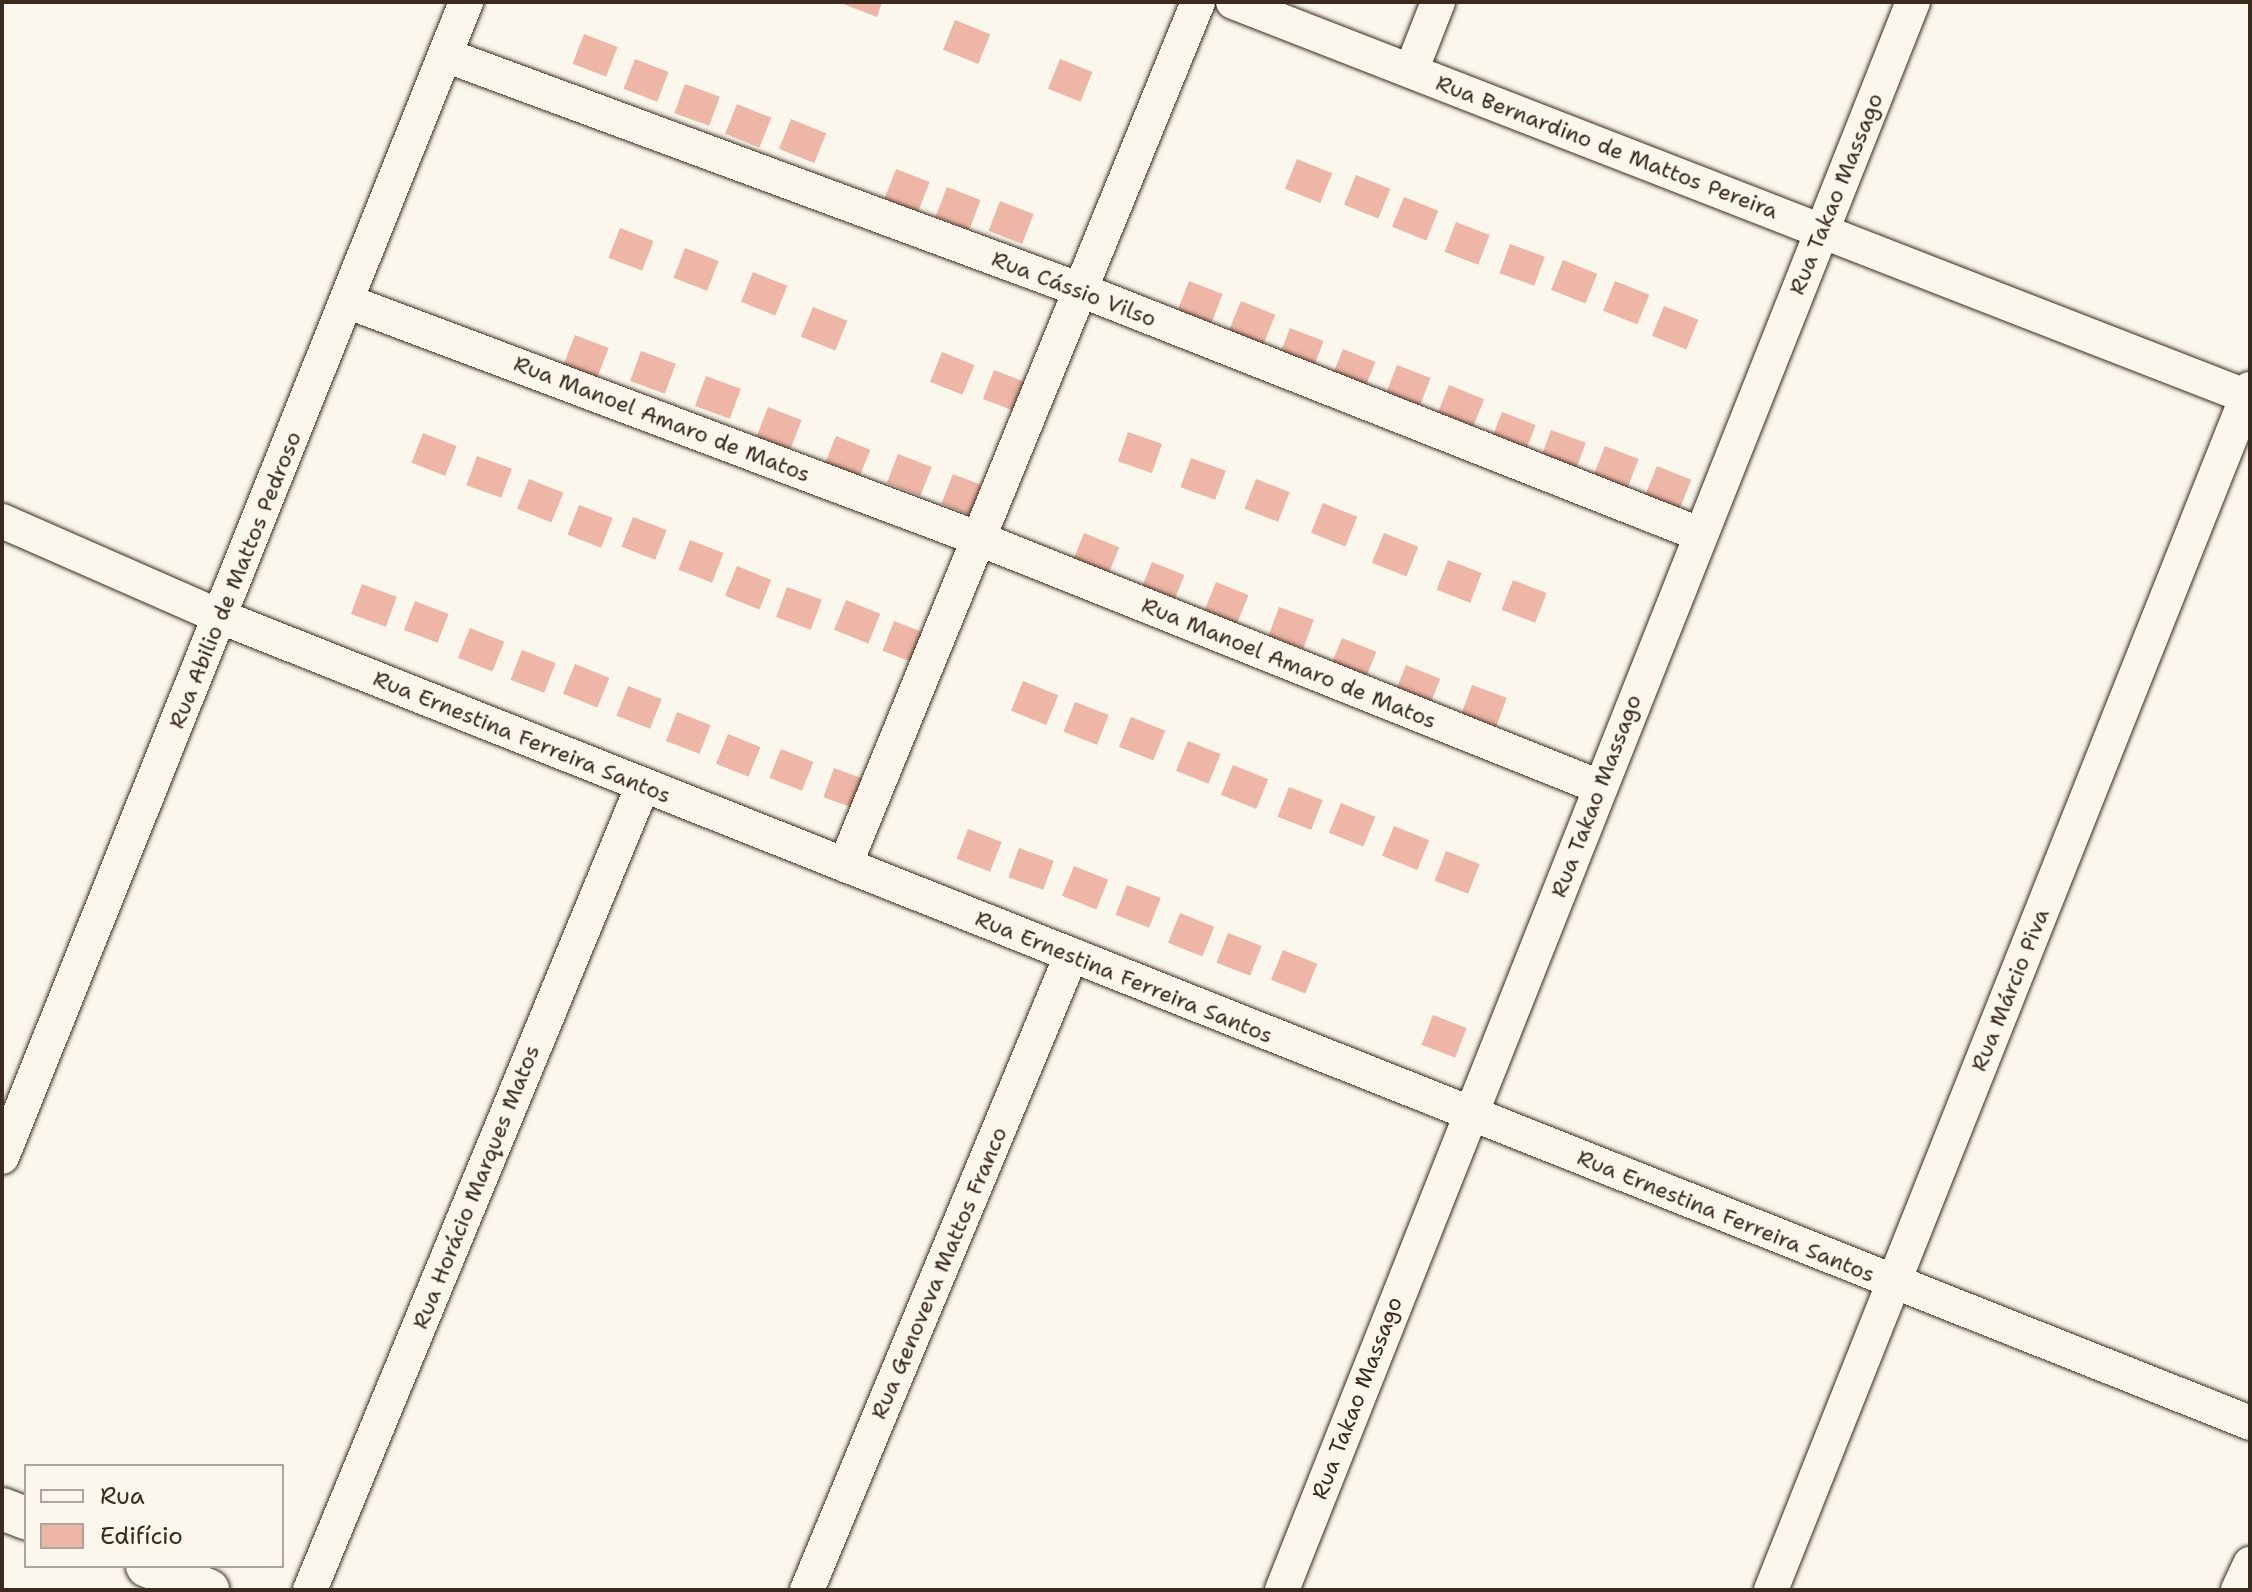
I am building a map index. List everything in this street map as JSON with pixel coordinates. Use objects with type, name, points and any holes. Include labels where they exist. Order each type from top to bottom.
[{"type":"street","name":"Rua Abilio de Mattos Pedroso","points":[[2,1157],[466,2]]},
{"type":"street","points":[[845,865],[1078,289],[1198,2]]},
{"type":"street","name":"Rua Bernardino de Mattos Pereira","points":[[1233,2],[2249,395]]},
{"type":"street","points":[[1411,71],[1438,2]]},
{"type":"street","name":"Rua Takao Massago","points":[[1282,1590],[1699,534],[1913,2]]},
{"type":"street","name":"Rua Cássio Vilso","points":[[445,55],[1078,289],[1699,534]]},
{"type":"street","name":"Rua Manoel Amaro de Matos","points":[[346,301],[977,538],[1600,787]]},
{"type":"street","name":"Rua Márcio Piva","points":[[1771,1590],[2249,395]]},
{"type":"street","name":"Rua Ernestina Ferreira Santos","points":[[2,521],[221,617],[2250,1423]]},
{"type":"street","name":"Rua Horácio Marques Matos","points":[[310,1590],[643,785]]},
{"type":"street","name":"Rua Genoveva Mattos Franco","points":[[807,1590],[1071,956]]},
{"type":"street","points":[[2,1509],[24,1517]]},
{"type":"street","points":[[2238,1590],[2250,1564]]},
{"type":"street","points":[[152,1568],[208,1590]]},
{"type":"building","points":[[838,2],[882,2],[877,17]]},
{"type":"building","points":[[955,20],[990,34],[978,64],[943,50]]},
{"type":"building","points":[[584,34],[618,47],[606,77],[573,64]]},
{"type":"building","points":[[635,59],[669,72],[657,102],[624,89]]},
{"type":"building","points":[[1060,59],[1092,72],[1080,102],[1048,89]]},
{"type":"building","points":[[685,84],[720,97],[709,126],[674,113]]},
{"type":"building","points":[[737,104],[771,118],[759,148],[725,134]]},
{"type":"building","points":[[791,119],[826,133],[814,163],[779,149]]},
{"type":"building","points":[[1297,159],[1332,173],[1320,203],[1285,189]]},
{"type":"building","points":[[896,169],[930,182],[918,212],[885,199]]},
{"type":"building","points":[[1356,175],[1390,189],[1378,219],[1344,205]]},
{"type":"building","points":[[947,187],[981,200],[969,230],[936,217]]},
{"type":"building","points":[[1404,197],[1438,211],[1426,241],[1392,227]]},
{"type":"building","points":[[1000,201],[1034,214],[1022,244],[989,231]]},
{"type":"building","points":[[1456,222],[1490,235],[1478,265],[1445,252]]},
{"type":"building","points":[[620,228],[654,241],[642,271],[609,258]]},
{"type":"building","points":[[1510,244],[1545,257],[1534,286],[1499,273]]},
{"type":"building","points":[[685,248],[719,261],[707,291],[674,278]]},
{"type":"building","points":[[1563,260],[1597,274],[1585,304],[1551,290]]},
{"type":"building","points":[[753,272],[787,286],[775,316],[741,302]]},
{"type":"building","points":[[1189,281],[1223,294],[1211,323],[1178,310]]},
{"type":"building","points":[[1615,281],[1649,295],[1637,325],[1603,311]]},
{"type":"building","points":[[1241,301],[1275,315],[1263,345],[1229,332]]},
{"type":"building","points":[[1664,306],[1698,320],[1686,350],[1652,336]]},
{"type":"building","points":[[813,307],[847,321],[835,351],[801,337]]},
{"type":"building","points":[[1290,328],[1324,341],[1312,371],[1279,358]]},
{"type":"building","points":[[575,335],[609,348],[597,378],[564,365]]},
{"type":"building","points":[[1343,349],[1375,362],[1363,392],[1331,379]]},
{"type":"building","points":[[641,351],[676,364],[665,394],[630,381]]},
{"type":"building","points":[[942,352],[974,365],[962,395],[930,382]]},
{"type":"building","points":[[1397,365],[1431,378],[1419,408],[1386,395]]},
{"type":"building","points":[[994,370],[1028,383],[1016,412],[983,399]]},
{"type":"building","points":[[706,376],[741,389],[730,419],[695,406]]},
{"type":"building","points":[[1449,385],[1484,399],[1472,429],[1437,415]]},
{"type":"building","points":[[768,407],[802,420],[790,450],[757,437]]},
{"type":"building","points":[[1502,412],[1536,425],[1524,455],[1491,442]]},
{"type":"building","points":[[1551,430],[1586,443],[1575,473],[1540,460]]},
{"type":"building","points":[[1128,432],[1162,444],[1152,473],[1118,461]]},
{"type":"building","points":[[423,433],[457,446],[445,476],[412,463]]},
{"type":"building","points":[[836,436],[870,450],[858,480],[824,466]]},
{"type":"building","points":[[1605,446],[1639,459],[1627,489],[1594,476]]},
{"type":"building","points":[[898,454],[932,467],[920,496],[887,483]]},
{"type":"building","points":[[477,456],[512,469],[501,498],[466,485]]},
{"type":"building","points":[[1191,458],[1226,471],[1215,500],[1180,487]]},
{"type":"building","points":[[1657,466],[1691,480],[1679,510],[1645,497]]},
{"type":"building","points":[[953,474],[987,487],[975,517],[942,504]]},
{"type":"building","points":[[529,479],[563,493],[551,523],[517,509]]},
{"type":"building","points":[[1256,479],[1290,492],[1278,522],[1245,509]]},
{"type":"building","points":[[1323,503],[1357,517],[1345,547],[1311,533]]},
{"type":"building","points":[[579,505],[613,518],[601,548],[568,535]]},
{"type":"building","points":[[633,517],[667,530],[655,560],[622,547]]},
{"type":"building","points":[[1084,533],[1119,547],[1107,577],[1072,563]]},
{"type":"building","points":[[1384,533],[1418,547],[1406,577],[1372,563]]},
{"type":"building","points":[[690,540],[724,553],[712,583],[679,570]]},
{"type":"building","points":[[1448,560],[1482,573],[1470,603],[1437,590]]},
{"type":"building","points":[[1152,562],[1184,575],[1173,604],[1140,591]]},
{"type":"building","points":[[737,566],[771,580],[759,610],[725,596]]},
{"type":"building","points":[[1513,580],[1547,593],[1535,623],[1502,610]]},
{"type":"building","points":[[1216,582],[1248,595],[1236,625],[1204,612]]},
{"type":"building","points":[[362,584],[397,597],[386,627],[351,614]]},
{"type":"building","points":[[787,587],[822,600],[811,630],[776,617]]},
{"type":"building","points":[[846,600],[880,614],[868,644],[834,630]]},
{"type":"building","points":[[415,601],[449,614],[437,643],[404,630]]},
{"type":"building","points":[[1279,607],[1314,620],[1303,649],[1268,636]]},
{"type":"building","points":[[894,621],[928,634],[916,664],[883,651]]},
{"type":"building","points":[[470,628],[504,642],[492,672],[458,658]]},
{"type":"building","points":[[1342,638],[1376,652],[1364,682],[1330,668]]},
{"type":"building","points":[[522,650],[556,663],[544,693],[511,680]]},
{"type":"building","points":[[575,664],[609,678],[597,708],[563,694]]},
{"type":"building","points":[[1406,665],[1440,679],[1428,709],[1394,696]]},
{"type":"building","points":[[1023,681],[1058,695],[1046,725],[1011,711]]},
{"type":"building","points":[[1472,685],[1507,698],[1496,728],[1461,715]]},
{"type":"building","points":[[628,686],[662,699],[650,729],[617,716]]},
{"type":"building","points":[[1075,702],[1109,715],[1097,745],[1064,732]]},
{"type":"building","points":[[677,712],[711,725],[699,754],[666,741]]},
{"type":"building","points":[[1131,717],[1165,731],[1153,761],[1119,747]]},
{"type":"building","points":[[728,734],[760,747],[748,777],[716,764]]},
{"type":"building","points":[[1188,741],[1220,754],[1208,784],[1176,771]]},
{"type":"building","points":[[781,749],[813,762],[802,791],[769,778]]},
{"type":"building","points":[[1233,765],[1268,779],[1256,809],[1221,795]]},
{"type":"building","points":[[834,768],[869,781],[858,810],[823,797]]},
{"type":"building","points":[[1289,787],[1323,800],[1311,830],[1278,817]]},
{"type":"building","points":[[1341,803],[1375,817],[1363,847],[1329,833]]},
{"type":"building","points":[[1394,826],[1429,840],[1417,870],[1382,856]]},
{"type":"building","points":[[968,829],[1002,842],[990,872],[957,859]]},
{"type":"building","points":[[1019,848],[1054,861],[1043,890],[1008,877]]},
{"type":"building","points":[[1446,851],[1480,864],[1468,894],[1435,881]]},
{"type":"building","points":[[1074,866],[1108,880],[1096,910],[1062,896]]},
{"type":"building","points":[[1127,885],[1161,898],[1149,928],[1116,915]]},
{"type":"building","points":[[1180,913],[1214,927],[1202,957],[1168,943]]},
{"type":"building","points":[[1228,933],[1262,946],[1250,976],[1217,963]]},
{"type":"building","points":[[1283,950],[1317,964],[1305,994],[1271,980]]},
{"type":"building","points":[[1433,1015],[1467,1028],[1455,1058],[1422,1045]]}]
